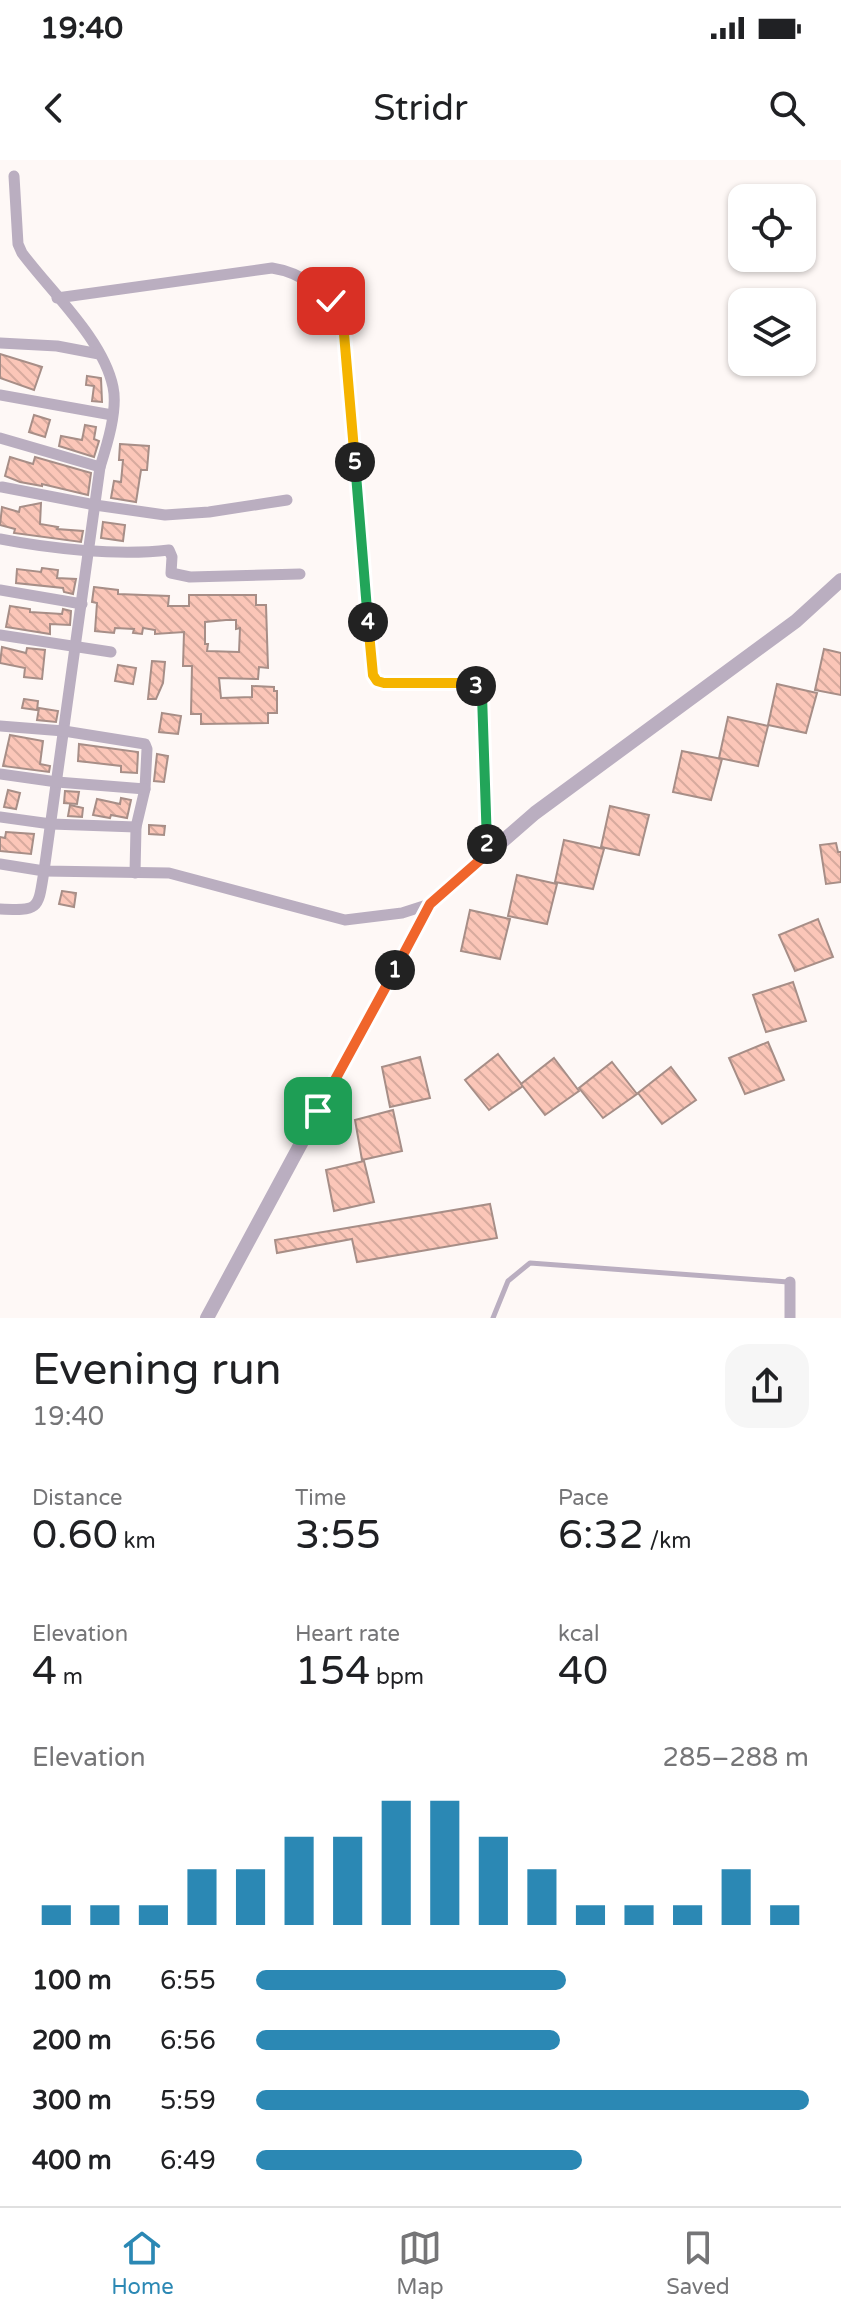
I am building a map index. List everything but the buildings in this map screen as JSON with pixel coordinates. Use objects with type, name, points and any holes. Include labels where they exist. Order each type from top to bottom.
[{"type":"street","points":[[0,909],[26,910],[39,902],[100,467],[111,434],[114,389],[99,354],[82,326],[22,253],[18,244],[14,176]]},
{"type":"street","points":[[57,298],[272,268],[287,270],[310,283],[331,301],[343,322],[373,675],[377,681],[384,683],[470,683],[478,688],[482,695],[488,853]]},
{"type":"street","points":[[0,343],[57,346],[99,354]]},
{"type":"street","points":[[0,395],[112,415]]},
{"type":"street","points":[[0,438],[100,467]]},
{"type":"street","points":[[2,487],[165,515],[287,500]]},
{"type":"street","points":[[0,539],[89,550],[169,550],[171,573],[190,577],[300,574]]},
{"type":"street","points":[[207,1318],[430,904],[535,813],[796,621],[841,580]]},
{"type":"street","points":[[0,590],[82,604]]},
{"type":"street","points":[[0,635],[111,652]]},
{"type":"street","points":[[0,726],[64,731],[145,744],[145,789],[136,827],[135,873]]},
{"type":"street","points":[[0,774],[145,789]]},
{"type":"street","points":[[0,817],[51,824],[136,827]]},
{"type":"street","points":[[0,864],[44,871],[169,873],[345,920],[402,913],[430,904]]},
{"type":"street","points":[[790,1282],[790,1318]]},
{"type":"lane","points":[[493,1318],[508,1281],[530,1263],[790,1282]]},
{"type":"route","points":[[318,1111],[430,904],[488,853],[482,695],[478,688],[470,683],[384,683],[377,681],[373,675],[343,322],[331,301]]}]
